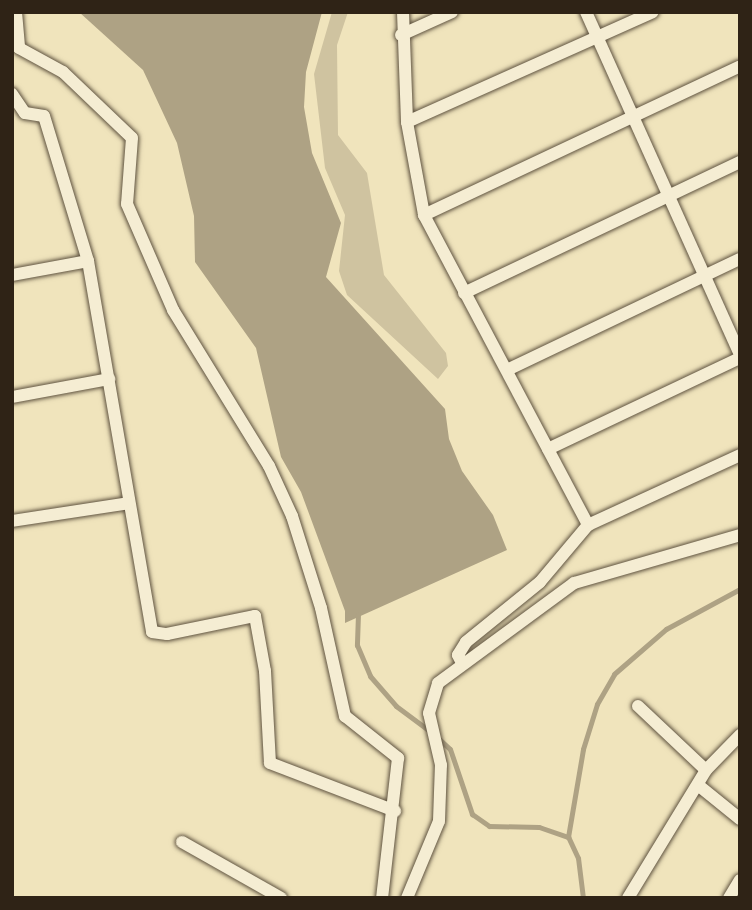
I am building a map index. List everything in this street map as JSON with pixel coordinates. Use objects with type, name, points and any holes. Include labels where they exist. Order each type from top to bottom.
[{"type":"street","points":[[16,12],[19,48],[63,72],[132,138],[127,204],[179,320],[269,466],[292,516],[321,608],[345,716],[398,758],[395,811],[382,898]]},
{"type":"street","points":[[403,12],[401,35],[407,122],[424,215],[588,525]]},
{"type":"street","points":[[401,35],[452,12]]},
{"type":"street","points":[[548,449],[740,356],[708,277],[586,12]]},
{"type":"street","points":[[407,122],[653,12]]},
{"type":"street","points":[[424,215],[740,66]]},
{"type":"street","points":[[12,94],[25,113],[44,116],[88,261],[152,632],[167,634],[255,616],[265,671],[270,763],[395,811]]},
{"type":"street","points":[[464,293],[672,198],[740,162]]},
{"type":"street","points":[[507,370],[708,277],[740,259]]},
{"type":"street","points":[[12,275],[88,261]]},
{"type":"street","points":[[12,397],[109,379]]},
{"type":"street","points":[[462,663],[458,655],[466,642],[540,582],[588,525],[740,455]]},
{"type":"street","points":[[12,521],[129,503]]},
{"type":"street","points":[[407,898],[430,848],[442,802],[431,694],[462,663],[574,583],[740,535]]},
{"type":"street","points":[[638,706],[706,770]]},
{"type":"street","points":[[628,898],[706,770],[740,735]]},
{"type":"street","points":[[698,785],[740,819]]},
{"type":"street","points":[[182,842],[281,898]]},
{"type":"street","points":[[729,898],[740,880]]},
{"type":"shaded area","points":[[79,12],[322,12],[306,72],[304,107],[312,153],[341,223],[326,277],[445,409],[449,439],[462,471],[493,515],[507,550],[345,623],[345,611],[301,492],[281,457],[256,348],[195,262],[194,216],[177,143],[143,70]]},
{"type":"shaded area","points":[[332,12],[348,12],[337,45],[338,135],[367,173],[384,275],[446,353],[448,366],[438,379],[347,295],[339,271],[345,215],[325,168],[314,74]]},
{"type":"waterway","points":[[583,898],[578,858],[568,837],[583,749],[597,704],[614,674],[666,629],[740,589]]},
{"type":"waterway","points":[[358,614],[357,645],[370,676],[396,706],[431,732]]},
{"type":"waterway","points":[[438,738],[450,749],[472,814],[489,826],[539,827],[568,837]]}]
